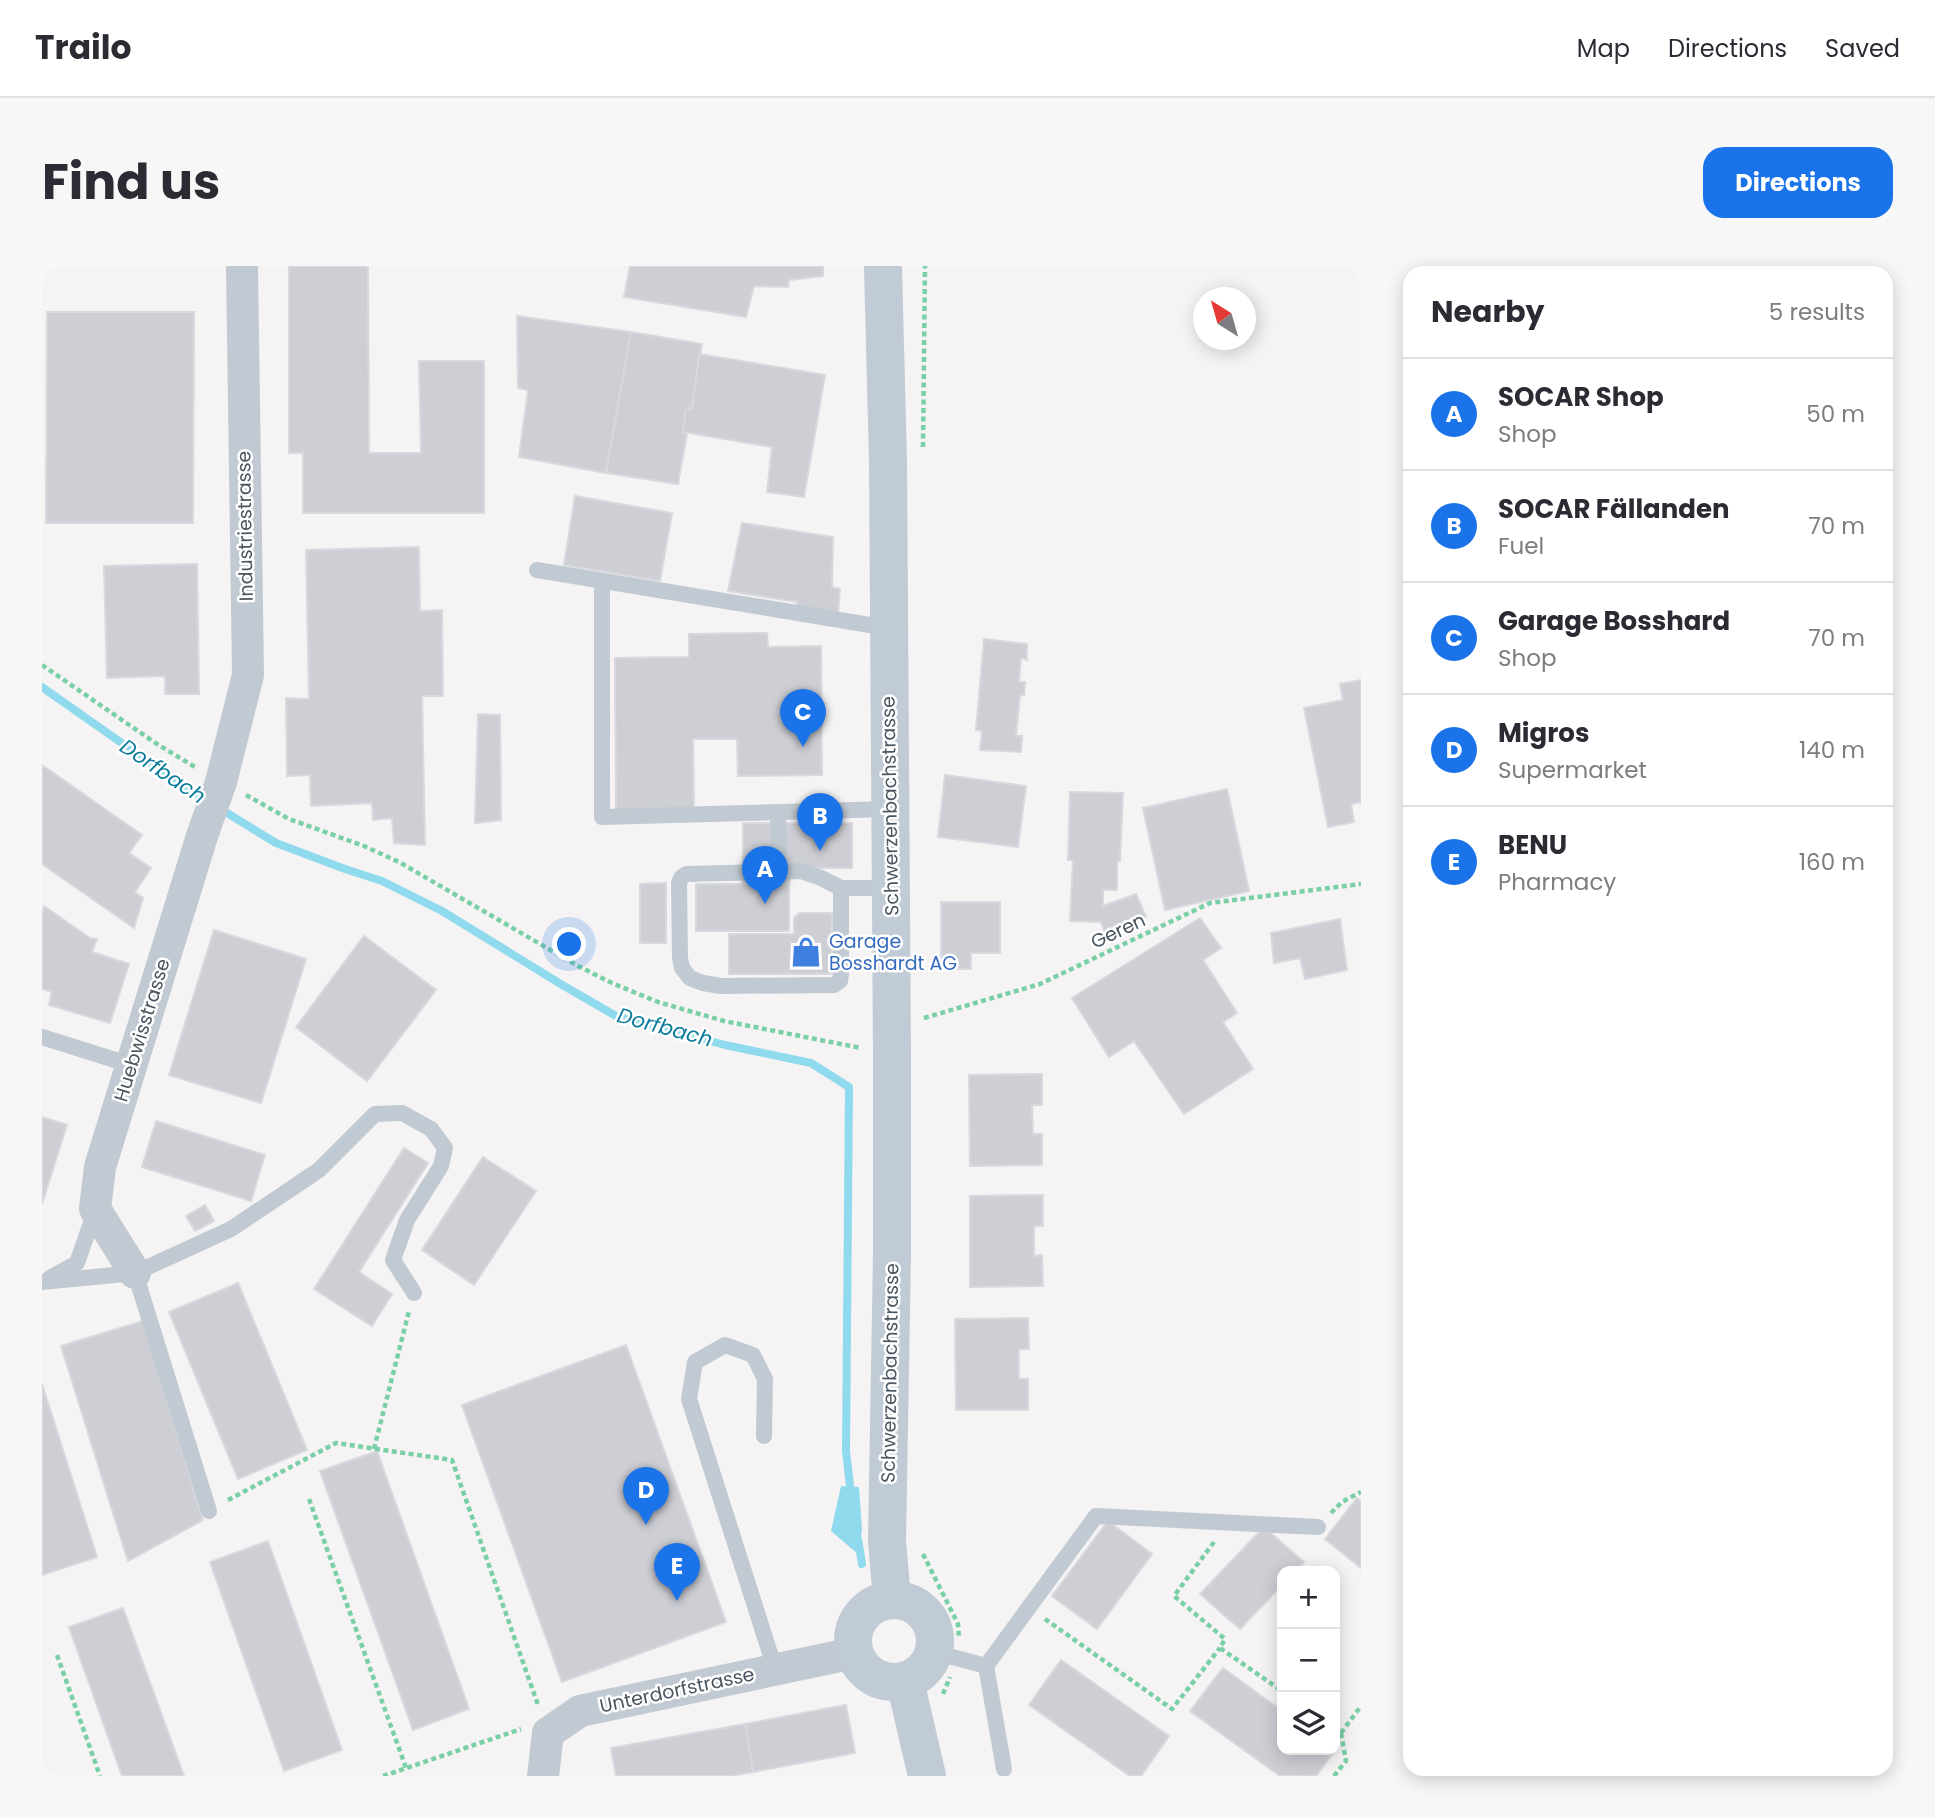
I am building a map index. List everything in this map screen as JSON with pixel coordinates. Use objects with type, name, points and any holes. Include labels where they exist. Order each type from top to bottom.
[{"type":"main road","name":"Schwerzenbachstrasse","points":[[883,266],[888,463],[892,1037],[892,1254],[887,1541],[892,1599]]},
{"type":"main road","points":[[892,1599],[908,1601],[922,1609],[931,1621],[936,1637],[934,1652],[930,1662],[915,1677],[905,1681],[879,1680],[868,1674],[854,1653],[852,1638],[856,1623],[864,1611],[877,1602],[892,1599]]},
{"type":"main road","points":[[905,1681],[927,1776]]},
{"type":"street","name":"Industriestrasse","points":[[221,782],[248,674],[242,266]]},
{"type":"street","name":"Huebwisstrasse","points":[[96,1209],[100,1167],[221,782]]},
{"type":"street","points":[[96,1209],[135,1273]]},
{"type":"street","name":"Unterdorfstrasse","points":[[548,1733],[580,1711],[854,1653]]},
{"type":"street","points":[[543,1776],[548,1733]]},
{"type":"lane","points":[[537,570],[888,628]]},
{"type":"lane","points":[[602,581],[602,817],[890,809]]},
{"type":"lane","points":[[778,812],[779,872]]},
{"type":"lane","points":[[841,888],[841,974],[834,985],[720,986],[690,978],[682,968],[679,883],[681,878],[691,873],[801,872],[841,888],[891,888]]},
{"type":"lane","points":[[42,1037],[131,1065]]},
{"type":"lane","points":[[42,1282],[135,1273],[230,1229],[319,1170],[375,1114],[402,1113],[431,1129],[445,1148],[441,1166],[407,1220],[393,1260],[414,1293]]},
{"type":"lane","points":[[42,1282],[77,1263],[96,1209]]},
{"type":"lane","points":[[135,1273],[209,1510]]},
{"type":"lane","points":[[764,1436],[765,1379],[753,1355],[725,1345],[695,1362],[689,1399],[775,1669]]},
{"type":"lane","points":[[1004,1769],[986,1666],[1096,1516],[1318,1527]]},
{"type":"lane","points":[[934,1652],[986,1666]]},
{"type":"path","name":"Geren","points":[[42,665],[157,744],[289,819],[364,846],[399,862],[614,984],[658,1002],[724,1021],[892,1037],[916,1020],[1040,984],[1210,903],[1361,884]]},
{"type":"path","points":[[374,1449],[414,1293]]},
{"type":"path","points":[[209,1510],[336,1443],[452,1460],[548,1733],[518,1728],[383,1776]]},
{"type":"path","points":[[1318,1527],[1342,1502],[1361,1492]]},
{"type":"path","points":[[309,1499],[406,1768]]},
{"type":"path","points":[[1029,1608],[1172,1709],[1225,1639],[1174,1596],[1229,1522]]},
{"type":"path","points":[[1220,1647],[1277,1687]]},
{"type":"path","points":[[57,1656],[100,1776]]},
{"type":"path","points":[[1334,1776],[1346,1761],[1342,1733],[1361,1706]]},
{"type":"water","points":[[841,1486],[859,1487],[862,1530],[858,1554],[831,1531]]},
{"type":"building","points":[[289,266],[368,266],[369,453],[421,453],[419,361],[484,361],[484,513],[303,513],[303,453],[289,453]]},
{"type":"building","points":[[630,266],[823,266],[823,276],[789,280],[788,287],[754,286],[746,317],[624,297]]},
{"type":"building","points":[[47,312],[194,312],[193,523],[46,523]]},
{"type":"building","points":[[517,316],[631,332],[606,473],[519,457],[528,390],[518,388]]},
{"type":"building","points":[[631,332],[702,344],[692,409],[686,408],[683,432],[687,433],[678,484],[606,473]]},
{"type":"building","points":[[699,354],[825,375],[804,497],[767,492],[772,447],[683,432],[686,408],[692,409]]},
{"type":"building","points":[[575,496],[672,513],[660,581],[564,565]]},
{"type":"building","points":[[742,523],[833,537],[832,587],[840,589],[838,614],[796,608],[797,602],[728,591]]},
{"type":"building","points":[[419,547],[420,611],[442,610],[443,696],[422,696],[425,845],[394,843],[392,818],[373,820],[372,803],[311,806],[310,775],[287,776],[286,698],[309,699],[306,550]]},
{"type":"building","points":[[197,564],[199,694],[165,694],[165,676],[107,678],[104,566]]},
{"type":"building","points":[[767,633],[768,647],[821,646],[822,775],[738,776],[737,739],[693,739],[694,809],[616,810],[615,658],[689,657],[689,634]]},
{"type":"building","points":[[984,639],[1027,644],[1027,660],[1021,658],[1019,682],[1025,682],[1024,695],[1020,695],[1016,736],[1022,736],[1021,752],[980,750],[982,731],[976,730]]},
{"type":"building","points":[[1361,680],[1361,802],[1351,804],[1354,822],[1328,827],[1304,708],[1343,700],[1340,684]]},
{"type":"building","points":[[478,714],[500,715],[501,820],[475,823]]},
{"type":"building","points":[[42,765],[142,835],[129,853],[151,868],[135,892],[143,898],[134,928],[42,864]]},
{"type":"building","points":[[945,775],[1026,786],[1018,847],[938,837]]},
{"type":"building","points":[[1227,789],[1249,891],[1165,910],[1143,808]]},
{"type":"building","points":[[1070,792],[1123,793],[1117,890],[1103,890],[1103,906],[1136,894],[1146,917],[1105,933],[1101,922],[1070,921],[1073,860],[1068,860]]},
{"type":"building","points":[[743,823],[852,823],[852,868],[789,868],[789,884],[743,884]]},
{"type":"building","points":[[666,883],[666,943],[640,943],[640,884]]},
{"type":"building","points":[[696,884],[789,884],[789,931],[696,931]]},
{"type":"building","points":[[941,902],[1000,902],[1000,953],[971,953],[971,969],[941,969]]},
{"type":"building","points":[[44,906],[90,938],[97,939],[92,952],[129,964],[110,1023],[49,1005],[52,992],[42,989]]},
{"type":"building","points":[[799,913],[832,913],[832,974],[729,974],[729,934],[794,934],[794,918]]},
{"type":"building","points":[[1200,918],[1221,948],[1203,960],[1237,1013],[1223,1022],[1253,1069],[1184,1114],[1134,1041],[1109,1057],[1072,998]]},
{"type":"building","points":[[1340,919],[1347,970],[1305,979],[1300,958],[1274,963],[1271,933]]},
{"type":"building","points":[[214,930],[306,959],[261,1103],[169,1075]]},
{"type":"building","points":[[364,936],[436,990],[367,1081],[296,1027]]},
{"type":"building","points":[[1042,1074],[1042,1105],[1032,1105],[1033,1134],[1042,1134],[1042,1165],[970,1166],[969,1075]]},
{"type":"building","points":[[42,1117],[67,1125],[42,1204]]},
{"type":"building","points":[[156,1121],[265,1155],[251,1201],[142,1167]]},
{"type":"building","points":[[404,1148],[428,1163],[359,1272],[392,1294],[372,1326],[314,1289]]},
{"type":"building","points":[[483,1157],[536,1191],[474,1285],[422,1250]]},
{"type":"building","points":[[1043,1195],[1043,1226],[1034,1226],[1034,1256],[1042,1255],[1043,1286],[970,1287],[970,1196]]},
{"type":"building","points":[[205,1205],[214,1221],[195,1231],[186,1216]]},
{"type":"building","points":[[238,1283],[307,1450],[238,1479],[169,1312]]},
{"type":"building","points":[[1028,1318],[1029,1349],[1019,1349],[1019,1379],[1028,1379],[1028,1410],[956,1410],[955,1319]]},
{"type":"building","points":[[143,1321],[203,1520],[128,1561],[61,1346]]},
{"type":"building","points":[[626,1345],[726,1622],[562,1682],[462,1405]]},
{"type":"building","points":[[42,1384],[97,1557],[42,1575]]},
{"type":"building","points":[[377,1451],[469,1709],[413,1730],[320,1471]]},
{"type":"building","points":[[1357,1498],[1361,1501],[1361,1568],[1325,1539]]},
{"type":"building","points":[[1108,1521],[1152,1554],[1097,1629],[1052,1596]]},
{"type":"building","points":[[1264,1527],[1304,1562],[1300,1566],[1277,1566],[1277,1590],[1240,1629],[1200,1594]]},
{"type":"building","points":[[268,1541],[342,1750],[284,1771],[210,1562]]},
{"type":"building","points":[[123,1608],[184,1776],[122,1776],[69,1627]]},
{"type":"building","points":[[1061,1660],[1169,1736],[1141,1776],[1130,1776],[1029,1705]]},
{"type":"building","points":[[1223,1668],[1277,1707],[1277,1755],[1332,1755],[1316,1776],[1280,1776],[1190,1711]]},
{"type":"building","points":[[846,1705],[855,1753],[753,1772],[745,1724]]},
{"type":"building","points":[[745,1724],[753,1772],[730,1776],[616,1776],[611,1748]]},
{"type":"waterway","name":"Dorfbach","points":[[42,687],[208,801]]},
{"type":"waterway","name":"Dorfbach","points":[[219,808],[276,843],[382,881],[442,911],[616,1016],[725,1045],[811,1063],[849,1087],[846,1451],[851,1495]]},
{"type":"waterway","name":"Dorfbach","points":[[858,1539],[862,1564]]},
{"type":"place","name":"Garage Bosshard","points":[[803,747]]},
{"type":"place","name":"SOCAR Fällanden","points":[[820,851]]},
{"type":"place","name":"SOCAR Shop","points":[[765,904]]},
{"type":"place","name":"Garage Bosshardt AG","points":[[806,952]]},
{"type":"place","name":"Migros","points":[[646,1525]]},
{"type":"place","name":"BENU","points":[[677,1601]]}]
